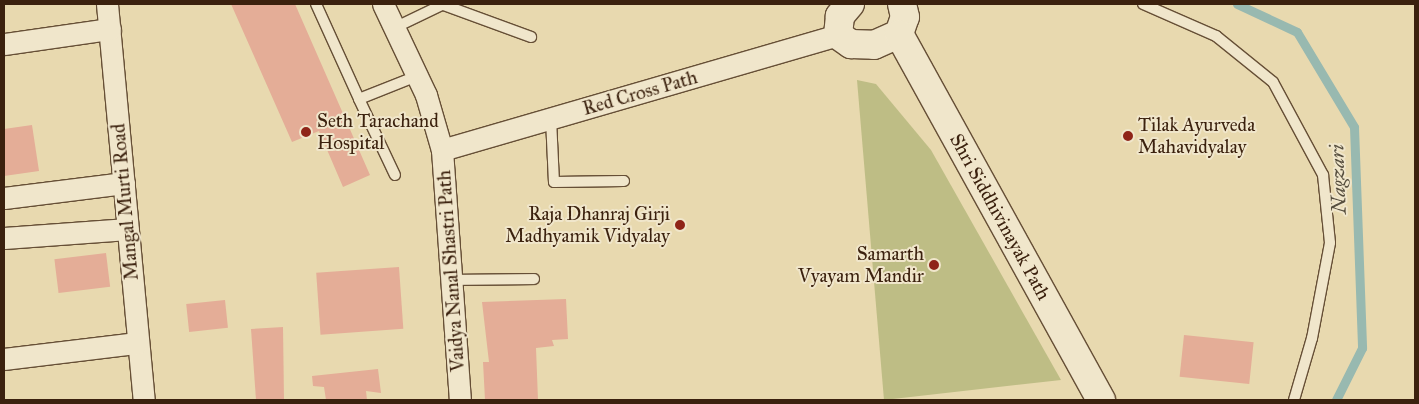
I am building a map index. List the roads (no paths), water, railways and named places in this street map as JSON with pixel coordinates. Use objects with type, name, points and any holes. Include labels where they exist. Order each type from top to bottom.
[{"type":"street","name":"Mangal Murti Road","points":[[107,4],[137,343],[144,400]]},
{"type":"street","name":"Vaidya Nanal Shastri Path","points":[[383,4],[417,76],[442,150],[460,400]]},
{"type":"street","points":[[850,4],[840,16],[838,35],[851,44],[874,45],[899,34],[905,17],[902,4]]},
{"type":"street","points":[[4,44],[110,30]]},
{"type":"street","name":"Shri Siddhivinayak Path","points":[[899,34],[1101,400]]},
{"type":"street","name":"Red Cross Path","points":[[442,150],[838,35]]},
{"type":"street","points":[[4,198],[124,183]]},
{"type":"street","points":[[4,238],[128,229]]},
{"type":"street","points":[[4,359],[137,343]]},
{"type":"lane","points":[[316,4],[394,176]]},
{"type":"lane","points":[[394,28],[442,4],[531,37]]},
{"type":"lane","points":[[1143,4],[1216,36],[1273,82],[1324,175],[1330,243],[1312,338],[1294,400]]},
{"type":"lane","points":[[358,99],[417,76]]},
{"type":"lane","points":[[550,119],[554,182],[624,181]]},
{"type":"lane","points":[[451,280],[534,279]]},
{"type":"waterway","name":"Nagzari","points":[[1237,4],[1297,32],[1354,127],[1362,348],[1336,400]]},
{"type":"place","name":"Seth Tarachand Hospital","points":[[306,132]]},
{"type":"place","name":"Tilak Ayurveda Mahavidyalay","points":[[1128,136]]},
{"type":"place","name":"Raja Dhanraj Girji Madhyamik Vidyalay","points":[[680,225]]},
{"type":"place","name":"Samarth Vyayam Mandir","points":[[934,265]]}]
